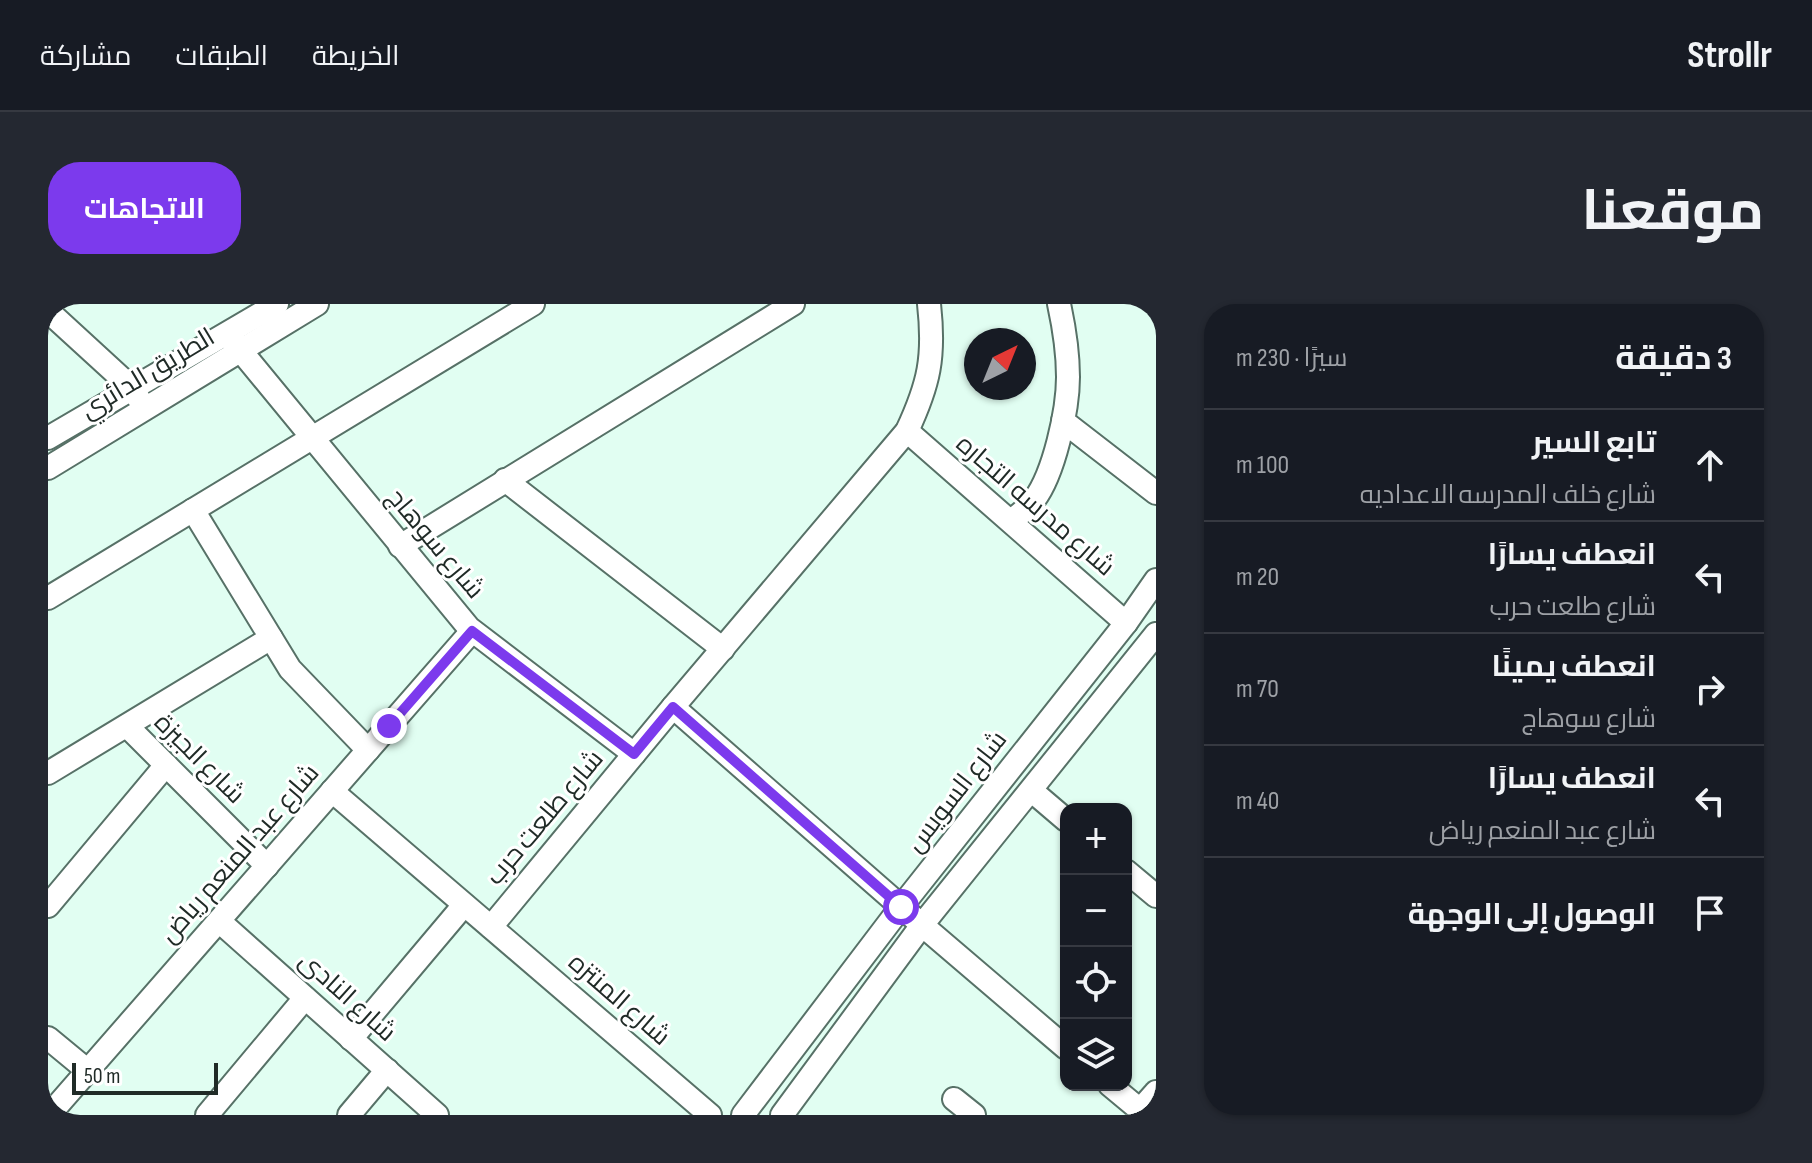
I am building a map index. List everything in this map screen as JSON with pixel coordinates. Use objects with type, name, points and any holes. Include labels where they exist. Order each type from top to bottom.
[{"type":"street","name":"الطريق الدائري","points":[[48,468],[145,408],[234,342],[277,304]]},
{"type":"street","name":"الطريق الدائري","points":[[48,438],[132,388],[317,304]]},
{"type":"street","points":[[48,598],[533,304]]},
{"type":"street","points":[[400,546],[793,304]]},
{"type":"street","name":"شارع طلعت حرب","points":[[491,927],[907,431],[921,401],[930,367],[932,334],[929,304]]},
{"type":"street","points":[[1011,521],[1034,500],[1052,467],[1063,421],[1068,378],[1059,304]]},
{"type":"street","points":[[48,311],[132,388],[145,408]]},
{"type":"street","name":"شارع سوهاج","points":[[234,342],[472,631],[634,754]]},
{"type":"street","points":[[1063,421],[1156,493]]},
{"type":"street","name":"شارع مدرسه التجاره","points":[[907,431],[1126,623]]},
{"type":"street","points":[[505,480],[723,649]]},
{"type":"street","points":[[193,510],[290,669],[368,750]]},
{"type":"street","name":"شارع السويس","points":[[743,1115],[901,907],[1126,623],[1156,580]]},
{"type":"street","name":"شارع عبد المنعم رياض","points":[[53,1114],[472,631]]},
{"type":"street","points":[[782,1115],[922,925],[1156,634]]},
{"type":"street","points":[[48,773],[271,638]]},
{"type":"street","points":[[673,707],[1060,1043]]},
{"type":"street","name":"شارع الجيزة","points":[[127,726],[267,866]]},
{"type":"street","points":[[48,906],[166,765]]},
{"type":"street","name":"شارع المنتزه","points":[[332,791],[710,1115]]},
{"type":"street","points":[[1032,791],[1060,815]]},
{"type":"street","points":[[1131,875],[1155,895]]},
{"type":"street","points":[[351,1039],[464,905]]},
{"type":"street","name":"شارع النادى","points":[[219,921],[437,1115]]},
{"type":"street","points":[[207,1115],[305,998]]},
{"type":"street","points":[[48,1038],[88,1071]]},
{"type":"street","points":[[349,1115],[387,1070]]},
{"type":"street","points":[[1117,1091],[1143,1113],[1156,1092]]},
{"type":"street","points":[[954,1099],[974,1115]]},
{"type":"route","points":[[389,726],[472,631],[634,754],[673,707],[901,907]]}]
